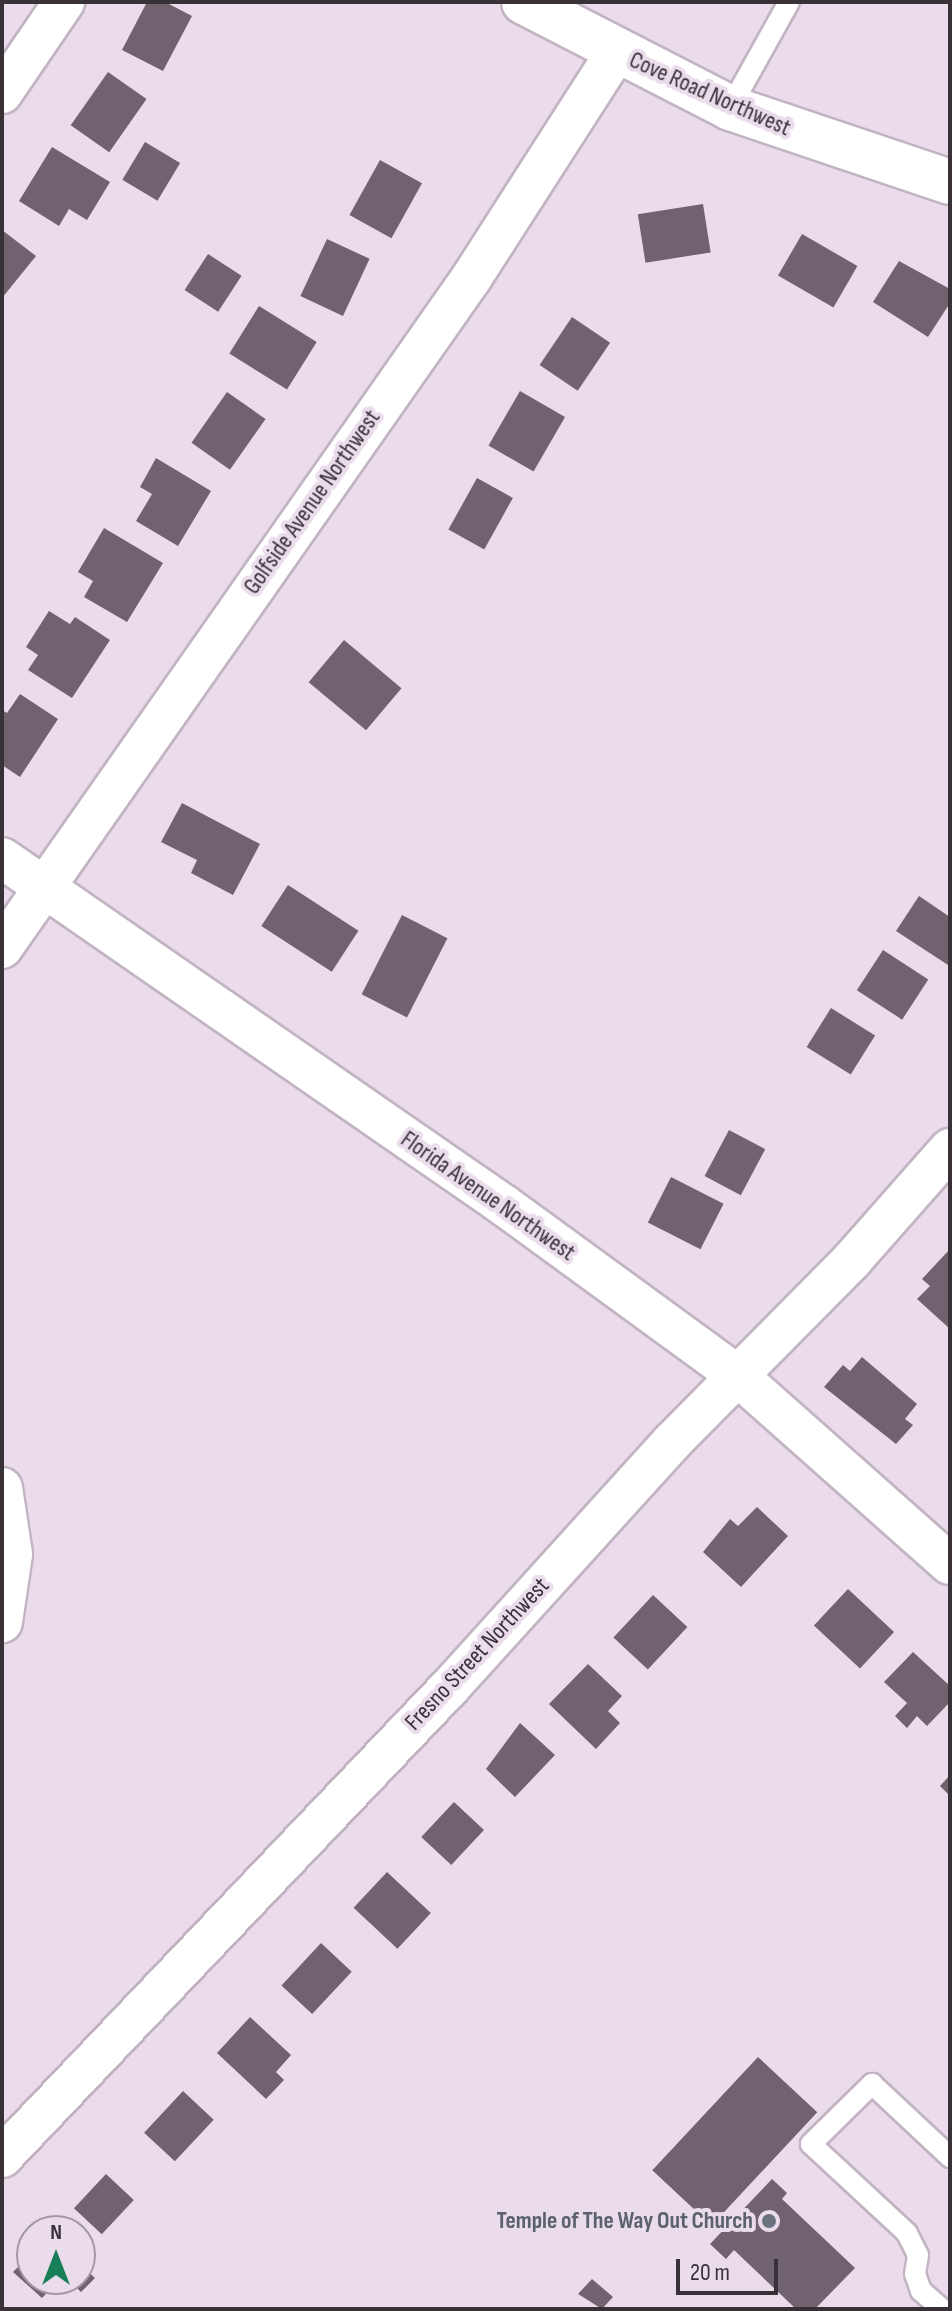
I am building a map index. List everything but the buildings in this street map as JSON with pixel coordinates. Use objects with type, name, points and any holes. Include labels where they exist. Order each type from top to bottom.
[{"type":"main road","name":"Cove Road Northwest","points":[[524,2],[616,53],[730,108],[950,182]]},
{"type":"street","points":[[2,93],[64,2]]},
{"type":"street","name":"Golfside Avenue Northwest","points":[[2,948],[472,277],[616,53]]},
{"type":"street","name":"Florida Avenue Northwest","points":[[2,858],[505,1206],[738,1376],[950,1564]]},
{"type":"street","name":"Fresno Street Northwest","points":[[2,2157],[950,1149]]},
{"type":"street","points":[[2,1488],[12,1554],[2,1622]]},
{"type":"lane","points":[[730,108],[789,2]]},
{"type":"lane","points":[[942,2309],[921,2291],[915,2274],[918,2255],[907,2233],[811,2144],[872,2084],[950,2157]]},
{"type":"place","name":"Temple of The Way Out Church","points":[[769,2221]]}]
